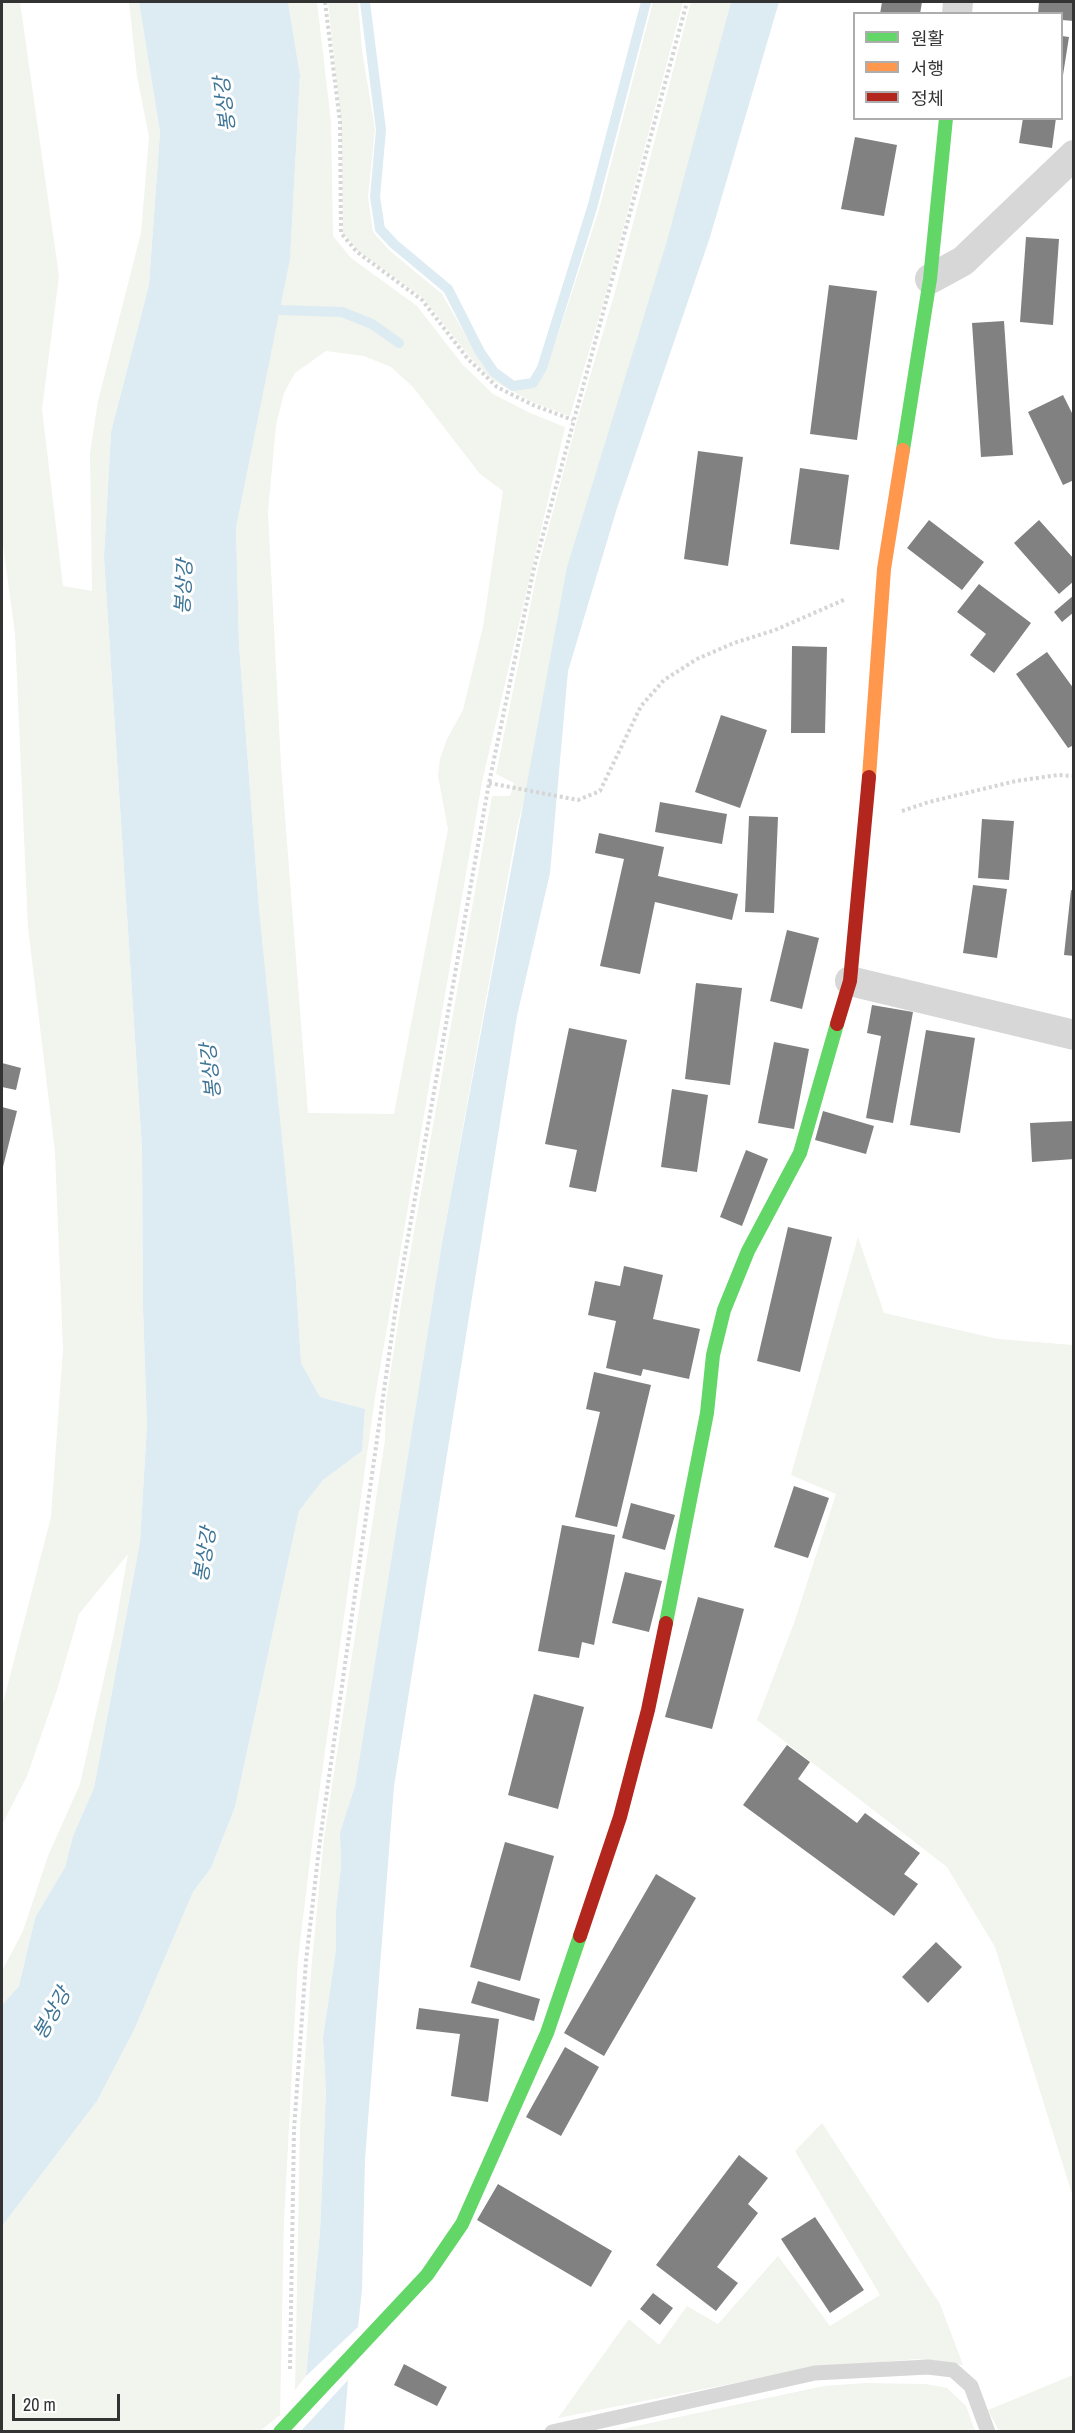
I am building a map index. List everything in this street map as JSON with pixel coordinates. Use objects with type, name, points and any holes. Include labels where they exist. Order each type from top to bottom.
[{"type":"street","points":[[285,2427],[427,2275],[462,2224],[547,2033],[620,1817],[648,1710],[700,1448],[713,1355],[724,1310],[748,1251],[800,1153],[844,1012],[850,981],[866,819],[884,569],[930,279],[946,120]]},
{"type":"street","points":[[930,279],[963,261],[1074,155]]},
{"type":"street","points":[[850,981],[1074,1035]]},
{"type":"lane","points":[[552,2432],[815,2373],[928,2367],[953,2370],[971,2386],[988,2432]]},
{"type":"path","points":[[325,2],[340,122],[341,233],[357,252],[422,300],[468,359],[497,387],[533,405],[573,420]]},
{"type":"path","points":[[285,2427],[294,2130],[306,1961],[320,1840],[401,1276],[489,783],[534,568],[687,2]]},
{"type":"path","points":[[489,783],[578,800],[600,791],[641,706],[664,680],[697,659],[734,643],[775,630],[850,597],[884,569]]},
{"type":"path","points":[[866,819],[893,815],[929,802],[1016,782],[1058,775],[1074,776]]},
{"type":"shaded area","points":[[2,2],[20,2],[59,276],[42,409],[63,586],[92,591],[90,453],[98,401],[141,233],[149,137],[137,76],[129,2],[139,2],[160,132],[149,285],[111,432],[104,557],[142,1148],[143,1307],[147,1426],[140,1542],[94,1788],[73,1836],[65,1867],[35,1918],[19,1986],[2,2005],[2,1971],[23,1931],[48,1856],[80,1784],[114,1634],[128,1554],[79,1614],[57,1690],[27,1776],[2,1825],[2,1707],[51,1517],[63,1349],[55,1152],[28,927],[15,633],[2,538]]},
{"type":"shaded area","points":[[288,2],[317,2],[331,122],[333,236],[351,258],[417,306],[462,364],[493,394],[530,413],[565,427],[482,782],[376,1391],[313,1836],[298,1959],[284,2220],[280,2415],[260,2431],[2,2431],[2,2226],[97,2101],[134,2030],[193,1892],[211,1868],[235,1807],[299,1511],[323,1480],[362,1451],[365,1409],[320,1397],[301,1363],[295,1268],[259,908],[239,645],[236,528],[290,258],[300,75]],"holes":[[[326,351],[364,356],[391,367],[413,387],[480,474],[503,491],[483,627],[463,710],[447,739],[440,759],[438,776],[448,829],[394,1114],[308,1113],[281,765],[268,512],[276,425],[284,393],[295,373]]]},
{"type":"shaded area","points":[[328,2],[358,2],[362,50],[375,129],[368,197],[373,232],[389,250],[442,294],[477,355],[492,376],[514,390],[536,387],[546,371],[599,210],[653,2],[683,2],[607,290],[570,416],[534,403],[492,380],[470,357],[423,298],[358,251],[343,232],[341,122]]},
{"type":"shaded area","points":[[691,2],[731,2],[517,827],[442,1243],[355,1786],[340,1832],[341,1867],[336,1910],[336,1949],[323,2038],[326,2092],[320,2232],[306,2376],[295,2390],[300,2127],[324,1838],[385,1440],[386,1401],[402,1299],[492,796],[510,796],[514,783],[496,774],[538,568],[577,421],[615,292]]},
{"type":"shaded area","points":[[858,1237],[884,1313],[998,1339],[1073,1345],[1073,2197],[995,1947],[947,1867],[757,1720],[794,1623],[836,1494],[791,1475]]},
{"type":"shaded area","points":[[822,2123],[940,2304],[963,2365],[918,2359],[810,2368],[558,2418],[629,2319],[659,2345],[687,2306],[718,2324],[778,2256],[830,2326],[880,2295],[795,2151]]},
{"type":"shaded area","points":[[1073,2375],[1073,2431],[999,2431],[988,2410]]},
{"type":"shaded area","points":[[865,2383],[926,2384],[947,2388],[966,2406],[975,2431],[613,2431],[824,2386]]},
{"type":"water","name":"봉상강","points":[[139,2],[288,2],[300,75],[290,259],[236,528],[239,645],[259,908],[295,1268],[301,1363],[320,1397],[365,1409],[362,1451],[323,1480],[299,1511],[235,1807],[211,1868],[193,1892],[134,2030],[97,2101],[2,2226],[2,2005],[19,1986],[35,1918],[65,1867],[73,1836],[94,1788],[140,1542],[147,1426],[143,1307],[142,1148],[104,557],[111,432],[149,285],[160,132]]},
{"type":"water","points":[[731,2],[779,2],[710,237],[617,508],[568,671],[550,873],[517,1016],[394,1786],[365,2159],[362,2290],[358,2327],[306,2376],[320,2232],[326,2092],[323,2038],[336,1949],[336,1910],[341,1867],[340,1832],[355,1786],[442,1243],[567,567],[667,241]]},
{"type":"water","points":[[348,2380],[344,2431],[300,2432]]},
{"type":"building","points":[[882,2],[922,2],[920,12],[880,12]]},
{"type":"building","points":[[1039,2],[1074,2],[1074,21],[1063,20],[1063,12],[1038,12]]},
{"type":"building","points":[[1063,36],[1069,37],[1063,75]]},
{"type":"building","points":[[1023,120],[1056,120],[1052,148],[1019,143]]},
{"type":"building","points":[[855,137],[897,145],[884,216],[841,209]]},
{"type":"building","points":[[1026,237],[1059,239],[1053,325],[1020,322]]},
{"type":"building","points":[[829,285],[877,291],[857,440],[810,434]]},
{"type":"building","points":[[1004,321],[1013,455],[981,457],[972,323]]},
{"type":"building","points":[[1063,395],[1074,417],[1074,480],[1063,485],[1028,412]]},
{"type":"building","points":[[698,451],[743,457],[728,566],[684,559]]},
{"type":"building","points":[[800,468],[849,475],[839,550],[790,544]]},
{"type":"building","points":[[929,520],[984,562],[962,590],[907,548]]},
{"type":"building","points":[[1039,520],[1074,559],[1074,581],[1059,594],[1014,543]]},
{"type":"building","points":[[979,584],[1031,623],[994,673],[970,655],[986,634],[957,612]]},
{"type":"building","points":[[1074,595],[1074,612],[1062,622],[1054,612]]},
{"type":"building","points":[[792,646],[827,647],[825,733],[791,733]]},
{"type":"building","points":[[1047,652],[1074,689],[1074,745],[1068,748],[1016,674]]},
{"type":"building","points":[[721,715],[767,730],[740,808],[695,792]]},
{"type":"building","points":[[660,802],[727,814],[722,844],[655,832]]},
{"type":"building","points":[[749,816],[778,817],[774,913],[745,912]]},
{"type":"building","points":[[982,819],[1014,821],[1009,880],[978,878]]},
{"type":"building","points":[[599,833],[664,847],[658,876],[738,894],[732,920],[655,902],[640,974],[600,966],[624,859],[595,853]]},
{"type":"building","points":[[973,885],[1007,889],[997,958],[963,953]]},
{"type":"building","points":[[1071,890],[1074,891],[1074,956],[1064,955]]},
{"type":"building","points":[[787,930],[819,938],[802,1009],[770,1001]]},
{"type":"building","points":[[696,983],[742,988],[730,1085],[685,1079]]},
{"type":"building","points":[[872,1005],[913,1012],[893,1123],[866,1118],[881,1036],[867,1033]]},
{"type":"building","points":[[569,1028],[627,1040],[596,1192],[569,1187],[577,1150],[545,1144]]},
{"type":"building","points":[[926,1030],[975,1038],[960,1133],[910,1125]]},
{"type":"building","points":[[774,1042],[809,1049],[794,1129],[758,1123]]},
{"type":"building","points":[[2,1063],[21,1068],[16,1090],[2,1087]]},
{"type":"building","points":[[672,1089],[708,1095],[697,1172],[661,1167]]},
{"type":"building","points":[[2,1107],[17,1111],[2,1171]]},
{"type":"building","points":[[823,1111],[874,1126],[866,1154],[815,1140]]},
{"type":"building","points":[[1074,1121],[1074,1159],[1032,1162],[1030,1123]]},
{"type":"building","points":[[746,1150],[768,1159],[742,1226],[720,1217]]},
{"type":"building","points":[[788,1227],[832,1237],[800,1372],[757,1361]]},
{"type":"building","points":[[624,1266],[663,1275],[653,1319],[700,1329],[689,1379],[643,1369],[641,1376],[606,1368],[616,1321],[588,1315],[595,1281],[620,1286]]},
{"type":"building","points":[[594,1372],[651,1385],[617,1527],[575,1517],[600,1412],[586,1409]]},
{"type":"building","points":[[794,1486],[829,1498],[808,1558],[774,1547]]},
{"type":"building","points":[[631,1503],[675,1515],[665,1550],[622,1538]]},
{"type":"building","points":[[562,1525],[615,1535],[594,1645],[582,1642],[579,1658],[538,1651]]},
{"type":"building","points":[[625,1572],[662,1581],[649,1632],[612,1623]]},
{"type":"building","points":[[698,1597],[744,1609],[712,1729],[665,1717]]},
{"type":"building","points":[[534,1694],[584,1707],[558,1809],[508,1795]]},
{"type":"building","points":[[787,1745],[810,1762],[798,1779],[857,1823],[865,1813],[920,1853],[904,1874],[918,1884],[894,1916],[743,1805]]},
{"type":"building","points":[[505,1842],[554,1856],[520,1981],[470,1967]]},
{"type":"building","points":[[656,1874],[696,1898],[604,2056],[564,2033]]},
{"type":"building","points":[[936,1942],[962,1967],[928,2003],[902,1977]]},
{"type":"building","points":[[478,1981],[540,1999],[534,2021],[471,2003]]},
{"type":"building","points":[[419,2008],[499,2019],[488,2102],[451,2096],[460,2034],[416,2029]]},
{"type":"building","points":[[565,2047],[599,2067],[561,2136],[526,2117]]},
{"type":"building","points":[[739,2155],[768,2178],[748,2204],[758,2213],[717,2267],[738,2283],[716,2311],[656,2265]]},
{"type":"building","points":[[498,2184],[612,2251],[591,2287],[477,2220]]},
{"type":"building","points":[[815,2217],[864,2290],[830,2313],[781,2239]]},
{"type":"building","points":[[653,2293],[673,2308],[660,2325],[640,2309]]},
{"type":"building","points":[[404,2364],[447,2387],[437,2406],[394,2385]]},
{"type":"waterway","points":[[365,2],[381,130],[375,197],[380,229],[394,244],[448,289],[480,352],[494,372],[513,386],[533,383],[542,368],[592,208],[646,2]]},
{"type":"waterway","points":[[279,310],[342,312],[372,324],[399,343]]},
{"type":"traffic: fast","points":[[903,450],[930,279],[946,120]]},
{"type":"traffic: fast","points":[[666,1623],[707,1413],[713,1355],[724,1310],[748,1251],[800,1153],[837,1024]]},
{"type":"traffic: fast","points":[[280,2432],[427,2275],[462,2224],[547,2033],[580,1936]]},
{"type":"traffic: slow","points":[[869,777],[884,569],[903,450]]},
{"type":"traffic: jam","points":[[837,1024],[850,981],[869,777]]},
{"type":"traffic: jam","points":[[580,1936],[620,1817],[648,1710],[666,1623]]}]
